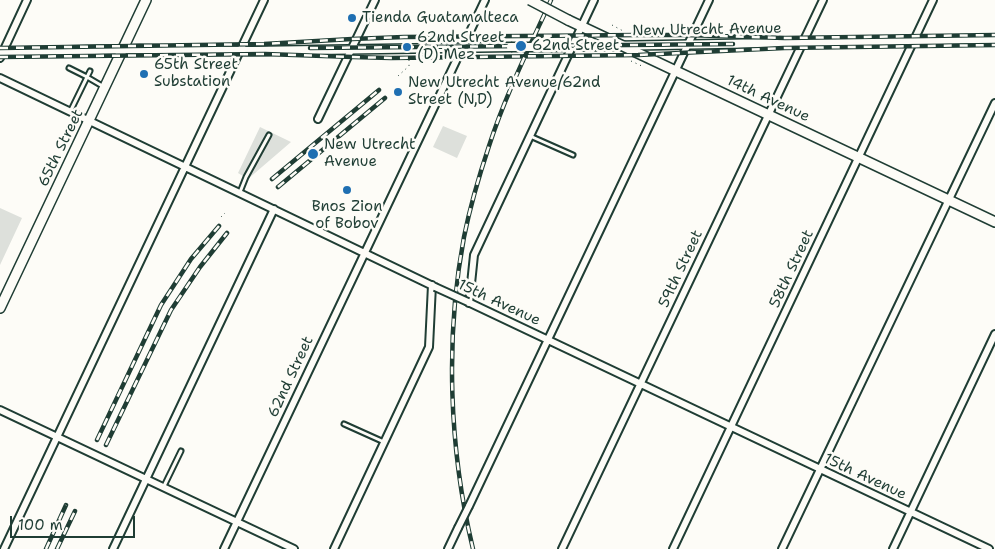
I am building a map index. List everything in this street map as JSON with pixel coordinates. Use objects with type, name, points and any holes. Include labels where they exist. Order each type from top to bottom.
[{"type":"main road","name":"65th Street","points":[[0,308],[146,0]]},
{"type":"main road","name":"14th Avenue","points":[[530,0],[568,20],[995,222]]},
{"type":"street","points":[[1,54],[27,0]]},
{"type":"street","points":[[4,549],[264,0]]},
{"type":"street","points":[[318,119],[375,0]]},
{"type":"street","name":"62nd Street","points":[[224,549],[485,0]]},
{"type":"street","points":[[469,303],[474,255],[594,0]]},
{"type":"street","points":[[448,549],[709,0]]},
{"type":"street","name":"59th Street","points":[[562,549],[823,0]]},
{"type":"street","name":"58th Street","points":[[673,549],[933,0]]},
{"type":"street","name":"New Utrecht Avenue","points":[[1,54],[123,50],[572,47],[995,39]]},
{"type":"street","name":"15th Avenue","points":[[0,78],[433,286],[989,549]]},
{"type":"street","points":[[782,549],[995,102]]},
{"type":"street","points":[[113,549],[274,209]]},
{"type":"street","points":[[334,549],[429,348],[433,286]]},
{"type":"street","points":[[893,549],[995,334]]},
{"type":"street","points":[[0,410],[294,549]]},
{"type":"lane","points":[[69,68],[105,88]]},
{"type":"lane","points":[[70,112],[90,71]]},
{"type":"lane","points":[[240,193],[246,177],[269,135]]},
{"type":"lane","points":[[530,135],[572,155]]},
{"type":"lane","points":[[344,424],[384,442]]},
{"type":"lane","points":[[164,487],[181,451]]},
{"type":"path","points":[[612,25],[625,32]]},
{"type":"path","points":[[638,34],[645,33]]},
{"type":"path","points":[[631,57],[632,61],[644,66]]},
{"type":"path","points":[[398,76],[409,66],[409,60]]},
{"type":"path","points":[[221,217],[225,213]]},
{"type":"shaded area","points":[[443,126],[467,136],[457,158],[433,147]]},
{"type":"shaded area","points":[[260,127],[291,142],[248,179],[238,173]]},
{"type":"shaded area","points":[[0,208],[22,218],[0,265]]},
{"type":"railway","points":[[473,549],[459,472],[452,393],[454,314],[458,275],[469,214],[495,127],[551,0]]},
{"type":"railway","points":[[0,48],[264,44],[404,37],[685,35],[785,38],[995,35]]},
{"type":"railway","points":[[310,48],[733,44]]},
{"type":"railway","points":[[0,57],[265,54],[391,58],[638,55],[784,48],[995,45]]},
{"type":"railway","points":[[272,179],[379,90]]},
{"type":"railway","points":[[278,187],[385,98]]},
{"type":"railway","points":[[97,440],[161,305],[191,259],[219,226]]},
{"type":"railway","points":[[106,445],[171,310],[200,267],[227,233]]},
{"type":"railway","points":[[46,549],[66,505]]},
{"type":"railway","points":[[57,549],[75,511]]},
{"type":"place","name":"Tienda Guatamalteca","points":[[352,18]]},
{"type":"place","name":"62nd Street","points":[[521,46]]},
{"type":"place","name":"62nd Street (D) Mez","points":[[407,47]]},
{"type":"place","name":"65th Street Substation","points":[[144,74]]},
{"type":"place","name":"New Utrecht Avenue/62nd Street (N,D)","points":[[398,92]]},
{"type":"place","name":"New Utrecht Avenue","points":[[313,154]]},
{"type":"place","name":"Bnos Zion of Bobov","points":[[347,190]]}]
